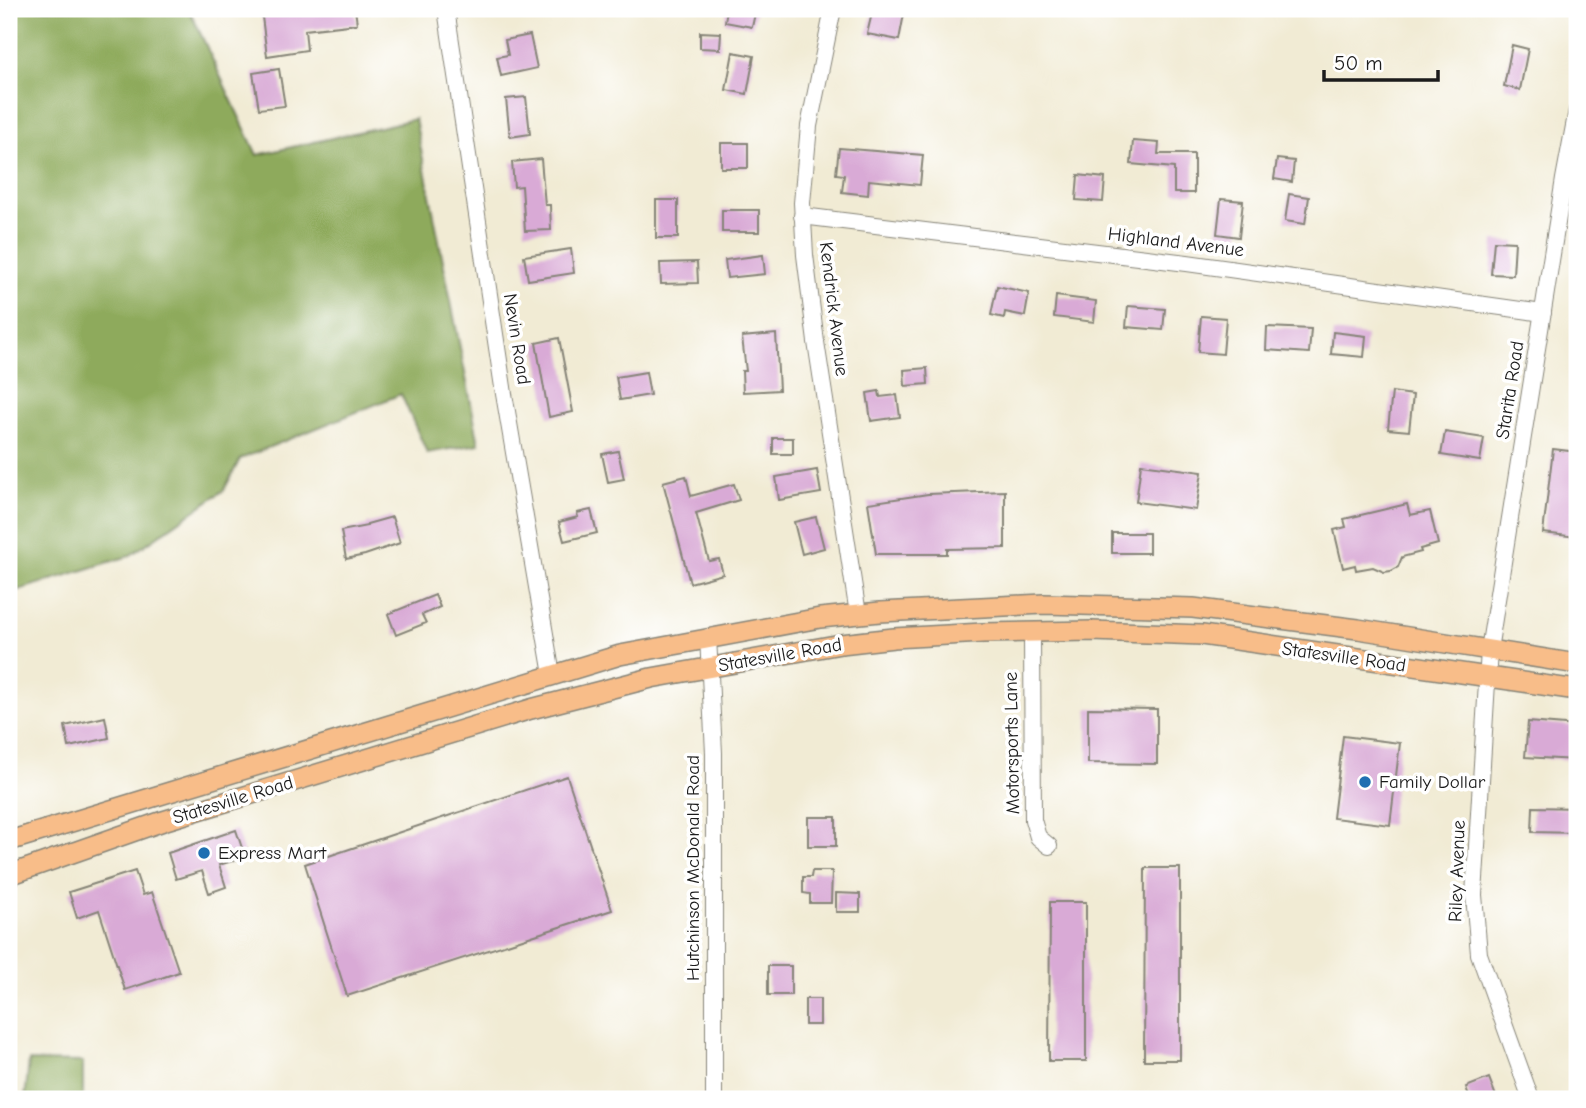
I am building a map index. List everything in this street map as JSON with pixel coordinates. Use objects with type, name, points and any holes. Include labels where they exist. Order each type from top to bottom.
[{"type":"main road","name":"Statesville Road","points":[[9,841],[620,655],[820,618],[1044,604],[1193,608],[1358,629],[1577,664]]},
{"type":"main road","name":"Statesville Road","points":[[9,874],[163,821],[531,709],[651,678],[830,646],[894,638],[983,633],[1126,632],[1202,635],[1577,690]]},
{"type":"street","name":"Nevin Road","points":[[446,9],[506,405],[552,675]]},
{"type":"street","name":"Kendrick Avenue","points":[[833,9],[805,149],[802,216],[816,342],[858,614]]},
{"type":"street","name":"Starita Road","points":[[1487,678],[1489,650],[1577,110]]},
{"type":"street","name":"Highland Avenue","points":[[802,216],[1187,263],[1543,313]]},
{"type":"street","name":"Motorsports Lane","points":[[1032,633],[1033,820],[1038,837],[1049,846]]},
{"type":"street","name":"Hutchinson McDonald Road","points":[[708,637],[714,753],[714,1099]]},
{"type":"street","name":"Riley Avenue","points":[[1487,678],[1475,919],[1479,954],[1531,1099]]},
{"type":"green space","points":[[9,9],[189,9],[257,155],[415,119],[479,444],[427,453],[401,394],[240,459],[224,490],[129,556],[9,593]]},
{"type":"green space","points":[[29,1061],[83,1062],[83,1099],[25,1099]]},
{"type":"building","points":[[261,9],[355,9],[357,24],[305,30],[307,50],[267,56]]},
{"type":"building","points":[[727,9],[756,9],[752,27],[725,22]]},
{"type":"building","points":[[873,9],[904,14],[899,40],[867,34]]},
{"type":"building","points":[[700,32],[721,33],[720,49],[700,48]]},
{"type":"building","points":[[530,35],[537,68],[501,76],[497,57],[508,55],[505,40]]},
{"type":"building","points":[[1512,45],[1528,49],[1520,90],[1504,86]]},
{"type":"building","points":[[733,52],[754,56],[747,94],[726,90]]},
{"type":"building","points":[[279,69],[285,106],[259,109],[253,73]]},
{"type":"building","points":[[526,97],[530,134],[510,137],[506,99]]},
{"type":"building","points":[[1133,141],[1159,143],[1158,154],[1194,154],[1194,193],[1174,193],[1174,168],[1131,164]]},
{"type":"building","points":[[721,143],[748,143],[748,168],[721,168]]},
{"type":"building","points":[[839,148],[923,155],[920,185],[869,180],[868,195],[842,192],[844,175],[836,174]]},
{"type":"building","points":[[541,159],[545,205],[550,205],[551,230],[525,231],[522,186],[514,187],[512,162]]},
{"type":"building","points":[[1277,159],[1294,161],[1292,182],[1274,179]]},
{"type":"building","points":[[1078,175],[1105,178],[1103,202],[1076,200]]},
{"type":"building","points":[[1289,194],[1309,197],[1305,224],[1285,221]]},
{"type":"building","points":[[1221,199],[1243,201],[1239,237],[1217,234]]},
{"type":"building","points":[[656,200],[678,200],[678,238],[656,238]]},
{"type":"building","points":[[722,210],[759,210],[759,232],[722,232]]},
{"type":"building","points":[[1494,241],[1515,242],[1513,275],[1491,274]]},
{"type":"building","points":[[571,249],[574,273],[528,280],[524,256]]},
{"type":"building","points":[[763,255],[765,274],[727,278],[725,260]]},
{"type":"building","points":[[697,262],[698,283],[661,284],[660,263]]},
{"type":"building","points":[[997,286],[1029,293],[1025,316],[1005,312],[1004,318],[991,315]]},
{"type":"building","points":[[1056,296],[1096,301],[1094,322],[1054,317]]},
{"type":"building","points":[[1128,306],[1165,309],[1163,330],[1126,327]]},
{"type":"building","points":[[1201,316],[1226,318],[1223,354],[1198,352]]},
{"type":"building","points":[[1267,327],[1311,329],[1309,353],[1266,350]]},
{"type":"building","points":[[1333,332],[1366,336],[1364,357],[1331,354]]},
{"type":"building","points":[[776,334],[779,390],[743,392],[742,371],[746,371],[742,337]]},
{"type":"building","points":[[559,338],[573,412],[549,417],[536,343]]},
{"type":"building","points":[[927,368],[928,384],[905,386],[904,370]]},
{"type":"building","points":[[646,372],[650,395],[620,400],[616,377]]},
{"type":"building","points":[[879,391],[880,397],[897,395],[900,417],[871,421],[867,393]]},
{"type":"building","points":[[1392,392],[1413,395],[1409,431],[1388,429]]},
{"type":"building","points":[[1445,432],[1484,438],[1480,461],[1441,455]]},
{"type":"building","points":[[773,438],[793,438],[793,454],[773,454]]},
{"type":"building","points":[[1553,449],[1577,452],[1577,537],[1543,533]]},
{"type":"building","points":[[618,451],[624,479],[608,482],[602,454]]},
{"type":"building","points":[[1141,464],[1202,472],[1196,510],[1136,502]]},
{"type":"building","points":[[817,470],[821,493],[779,500],[776,477]]},
{"type":"building","points":[[686,476],[691,496],[734,484],[739,500],[696,513],[709,561],[719,559],[723,574],[690,583],[663,482]]},
{"type":"building","points":[[1005,491],[1005,548],[947,549],[947,554],[876,554],[868,503],[928,494]]},
{"type":"building","points":[[1407,504],[1410,515],[1430,511],[1438,544],[1402,557],[1398,567],[1391,571],[1384,572],[1373,567],[1356,570],[1355,565],[1343,568],[1334,530],[1346,527],[1344,519]]},
{"type":"building","points":[[591,510],[597,533],[564,541],[559,522],[578,517],[577,513]]},
{"type":"building","points":[[392,517],[400,543],[346,559],[341,531]]},
{"type":"building","points":[[816,517],[824,548],[802,554],[794,522]]},
{"type":"building","points":[[1112,533],[1149,533],[1149,553],[1112,553]]},
{"type":"building","points":[[435,595],[440,607],[422,615],[426,623],[396,635],[388,614]]},
{"type":"building","points":[[1088,708],[1157,709],[1157,764],[1088,763]]},
{"type":"building","points":[[105,717],[109,738],[69,747],[65,726]]},
{"type":"building","points":[[1528,722],[1577,726],[1575,760],[1525,757]]},
{"type":"building","points":[[1343,736],[1400,743],[1390,825],[1333,818]]},
{"type":"building","points":[[567,776],[612,910],[347,996],[305,864]]},
{"type":"building","points":[[1533,807],[1577,808],[1577,833],[1532,832]]},
{"type":"building","points":[[808,817],[836,817],[836,846],[808,846]]},
{"type":"building","points":[[236,830],[245,857],[219,865],[226,887],[209,893],[202,871],[176,879],[168,853]]},
{"type":"building","points":[[1145,868],[1180,868],[1180,1060],[1144,1060]]},
{"type":"building","points":[[135,871],[143,895],[152,892],[179,972],[125,990],[99,910],[77,918],[69,892]]},
{"type":"building","points":[[812,871],[832,871],[831,903],[810,903],[810,894],[803,893],[803,877],[811,877]]},
{"type":"building","points":[[836,893],[860,894],[860,912],[836,912]]},
{"type":"building","points":[[1050,902],[1086,902],[1086,1061],[1049,1061]]},
{"type":"building","points":[[768,966],[791,966],[791,995],[768,995]]},
{"type":"building","points":[[805,999],[820,999],[820,1025],[805,1025]]},
{"type":"building","points":[[1489,1078],[1497,1099],[1470,1099],[1466,1087]]},
{"type":"place","name":"Family Dollar","points":[[1365,782]]},
{"type":"place","name":"Express Mart","points":[[204,853]]}]
